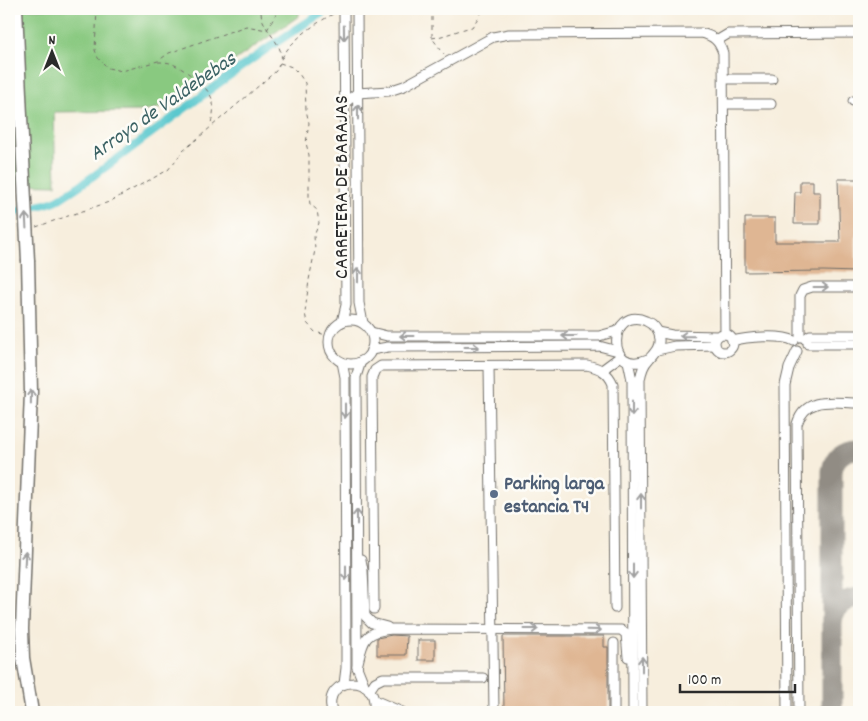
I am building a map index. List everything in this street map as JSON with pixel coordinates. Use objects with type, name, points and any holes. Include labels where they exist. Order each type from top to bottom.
[{"type":"highway","points":[[16,11],[28,261],[31,392],[22,628],[24,665],[32,712]]},
{"type":"street","name":"CARRETERA DE BARAJAS","points":[[357,9],[358,303],[362,323]]},
{"type":"street","name":"CARRETERA DE BARAJAS","points":[[341,10],[345,103],[346,304],[342,322]]},
{"type":"street","points":[[718,40],[728,34],[859,33]]},
{"type":"street","points":[[345,103],[357,94],[404,86],[493,37],[509,34],[701,34],[718,40],[724,53],[719,338],[721,351],[727,351],[732,347],[730,336],[719,338],[675,346],[657,350]]},
{"type":"street","points":[[724,79],[772,79]]},
{"type":"street","points":[[724,104],[772,104]]},
{"type":"street","points":[[797,352],[806,350],[802,340],[800,296],[803,290],[812,287],[859,287]]},
{"type":"street","points":[[371,332],[387,336],[599,336],[617,331],[627,321],[641,319],[648,321],[657,332],[659,344],[657,350],[648,359],[641,376],[640,387],[642,712]]},
{"type":"street","points":[[356,320],[362,323],[371,332],[373,338],[371,350],[361,361],[355,364],[342,362],[332,353],[329,346],[330,336],[336,326],[342,322],[356,320]]},
{"type":"street","points":[[617,331],[615,341],[632,380],[633,712]]},
{"type":"street","points":[[657,332],[672,336],[719,338]]},
{"type":"street","points":[[797,352],[793,346],[810,335],[859,335]]},
{"type":"street","points":[[732,341],[741,338],[779,338],[859,344]]},
{"type":"street","points":[[371,350],[388,347],[599,346],[640,362],[648,359]]},
{"type":"street","points":[[787,712],[785,385],[789,368],[797,352]]},
{"type":"street","points":[[602,370],[622,356]]},
{"type":"street","points":[[361,361],[356,377],[357,667],[374,700],[402,712]]},
{"type":"street","points":[[342,362],[345,377],[346,668],[344,684]]},
{"type":"street","points":[[374,609],[372,377],[376,370],[381,366],[587,365],[602,370],[610,376],[613,384],[615,608]]},
{"type":"street","points":[[490,366],[494,712]]},
{"type":"street","points":[[799,712],[797,424],[803,410],[809,406],[818,403],[859,403]]},
{"type":"street","points":[[357,537],[363,570],[365,616],[375,625],[392,629]]},
{"type":"street","points":[[357,667],[363,644],[368,635],[377,630],[392,629],[621,630],[626,634],[628,658],[633,668]]},
{"type":"street","points":[[614,643],[614,712]]},
{"type":"street","points":[[367,689],[383,678],[483,678]]},
{"type":"street","points":[[331,712],[331,698],[338,687],[351,682],[358,683],[367,689]]},
{"type":"street","points":[[372,712],[374,700]]},
{"type":"path","points":[[97,9],[96,50],[98,58],[108,68],[122,71],[158,62],[170,63],[184,71],[203,86],[212,97],[213,112],[210,127]]},
{"type":"path","points":[[261,9],[260,12],[267,30],[280,48],[281,59]]},
{"type":"path","points":[[267,30],[279,9]]},
{"type":"path","points":[[432,9],[432,38],[442,49],[447,62]]},
{"type":"path","points":[[432,38],[442,37],[454,31],[472,27],[484,9]]},
{"type":"path","points":[[29,229],[109,202],[168,170],[183,151],[276,71],[286,49],[341,10]]},
{"type":"path","points":[[158,62],[169,52],[246,26],[267,30]]},
{"type":"path","points":[[279,63],[292,67],[305,83],[306,110],[309,123],[306,142],[309,155],[308,197],[310,204],[317,210],[319,223],[314,236],[315,250],[308,280],[305,313],[307,323],[315,332],[330,336]]},
{"type":"path","points":[[9,235],[20,231]]},
{"type":"green space","points":[[9,9],[299,9],[299,16],[170,105],[145,111],[54,112],[56,185],[9,184]]},
{"type":"building","points":[[838,179],[859,179],[859,233],[856,233],[856,272],[745,272],[745,218],[775,218],[775,242],[840,242]]},
{"type":"building","points":[[800,181],[813,181],[813,192],[820,192],[820,224],[794,224],[795,192],[800,192]]},
{"type":"building","points":[[392,635],[407,636],[406,655],[377,655],[377,638]]},
{"type":"building","points":[[503,636],[604,636],[604,647],[608,647],[608,712],[504,712]]},
{"type":"building","points":[[418,640],[435,640],[435,660],[418,660]]},
{"type":"waterway","name":"Arroyo de Valdebebas","points":[[9,215],[53,202],[71,192],[260,54],[329,9]]},
{"type":"taxiway","points":[[832,712],[832,471],[835,461],[841,454],[849,450],[859,449]]},
{"type":"taxiway","points":[[832,621],[835,612],[841,605],[849,600],[859,598]]},
{"type":"place","name":"Parking larga estancia T4","points":[[494,494]]}]
